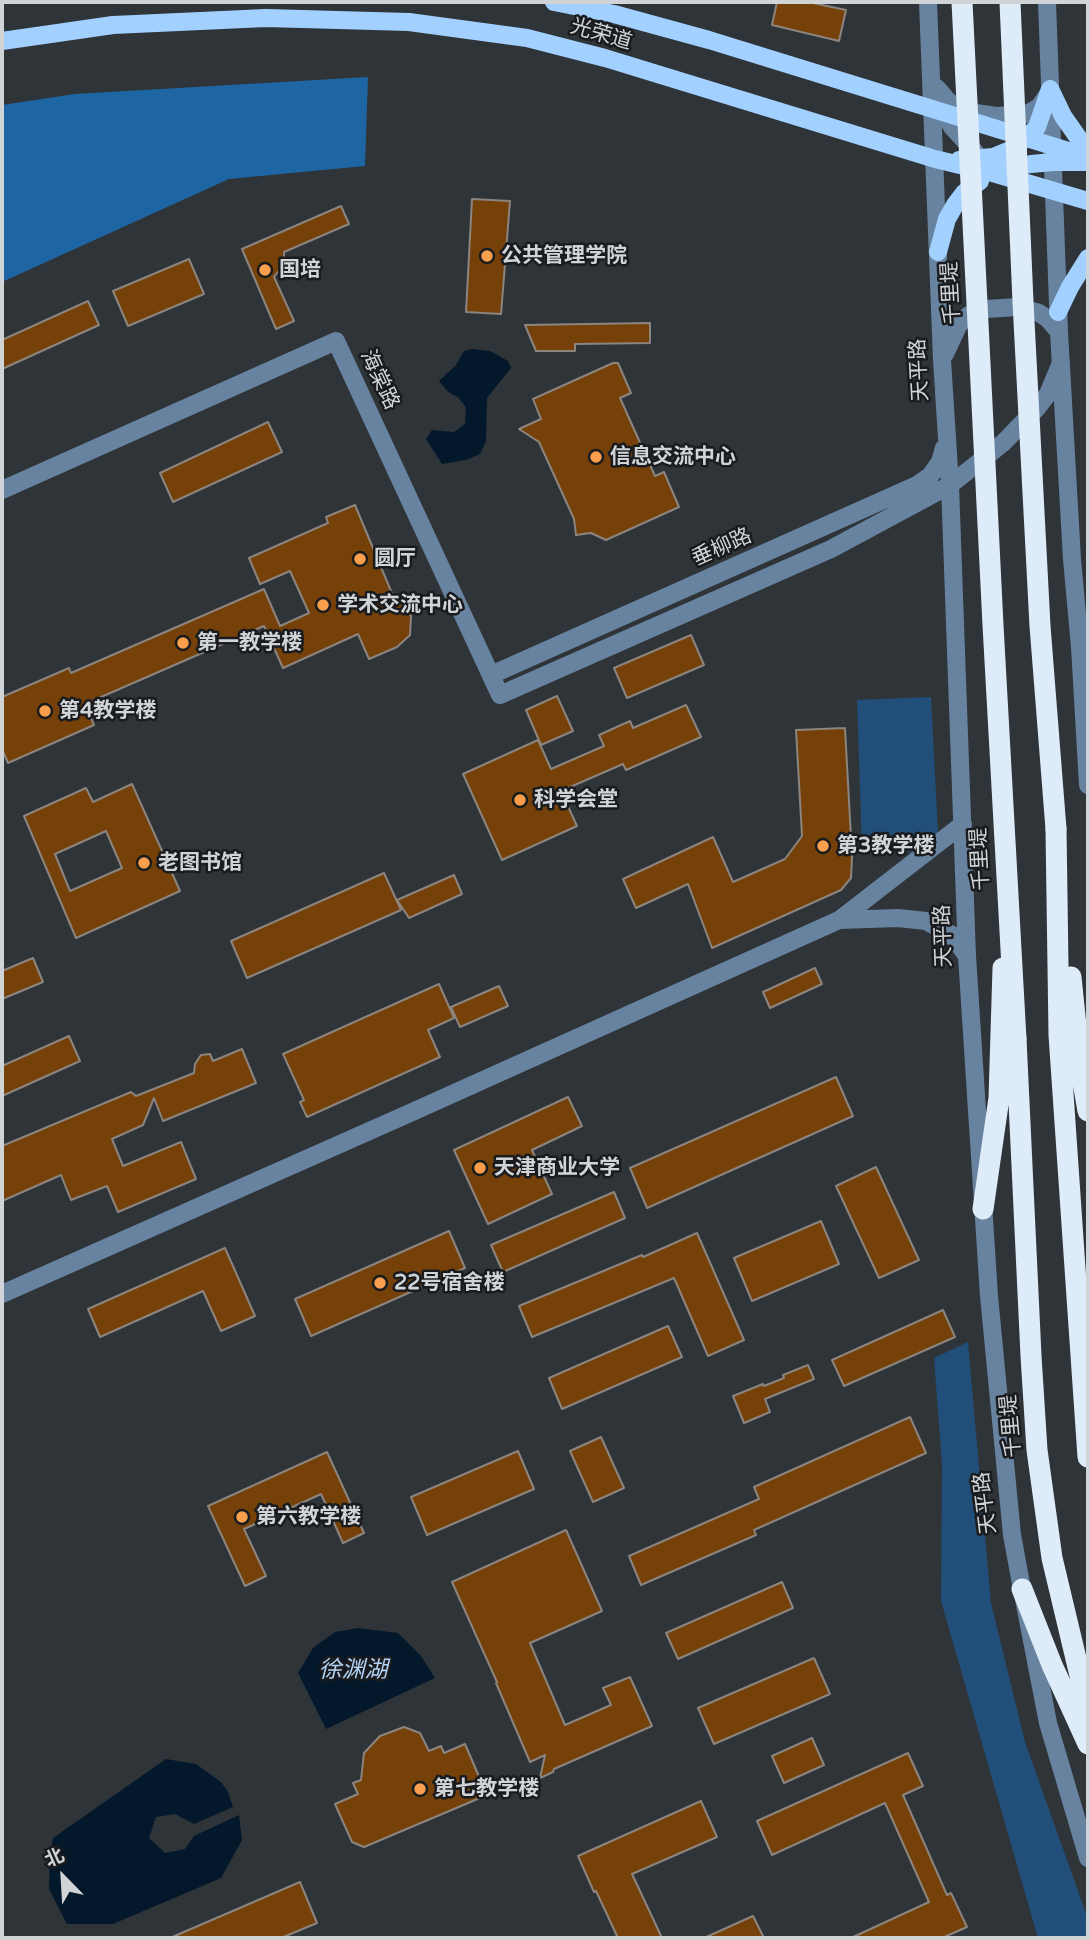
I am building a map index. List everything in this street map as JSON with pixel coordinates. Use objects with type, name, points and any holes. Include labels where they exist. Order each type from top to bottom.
[{"type":"highway","name":"千里堤","points":[[962,2],[1005,864],[1009,1038],[1037,1450],[1052,1559],[1088,1709]]},
{"type":"highway","points":[[1010,2],[1040,626],[1068,1035],[1088,1457]]},
{"type":"highway","points":[[1068,1035],[1088,1111]]},
{"type":"highway","points":[[983,1209],[1009,1038]]},
{"type":"highway","points":[[1022,1589],[1052,1665],[1088,1744]]},
{"type":"main road","name":"光荣道","points":[[554,2],[614,14],[709,40],[1026,138],[1053,154],[1088,157]]},
{"type":"main road","name":"光荣道","points":[[2,41],[127,24],[265,18],[409,22],[527,38],[605,58],[935,159],[994,167],[1088,201]]},
{"type":"main road","points":[[938,252],[947,219],[955,205],[964,193],[1037,127],[1050,89]]},
{"type":"main road","points":[[1050,89],[1063,116],[1079,139],[1088,146]]},
{"type":"main road","points":[[994,167],[1031,163],[1053,154],[1088,163]]},
{"type":"main road","points":[[1058,312],[1088,258]]},
{"type":"street","points":[[928,2],[931,71],[938,110],[957,134],[994,167]]},
{"type":"street","points":[[1047,2],[1059,332],[1088,785]]},
{"type":"street","points":[[931,71],[940,92],[949,102],[990,116],[1027,114],[1039,107],[1050,89]]},
{"type":"street","name":"天平路","points":[[938,110],[935,159],[938,252],[950,485],[967,956],[989,1296],[1012,1535],[1048,1723],[1088,1858]]},
{"type":"street","points":[[943,360],[959,324],[969,315],[986,309],[1018,307],[1039,313],[1059,332]]},
{"type":"street","name":"海棠路","points":[[2,490],[336,341],[500,695],[831,549],[950,485]]},
{"type":"street","points":[[950,485],[1003,443],[1037,408],[1048,394],[1061,363]]},
{"type":"street","name":"垂柳路","points":[[491,675],[917,485],[930,476],[940,462],[947,438]]},
{"type":"street","points":[[2,1294],[839,920],[963,824]]},
{"type":"street","points":[[839,920],[898,918],[926,921],[952,935],[967,956]]},
{"type":"shaded area","points":[[368,77],[365,166],[229,179],[2,282],[2,105],[75,94]]},
{"type":"shaded area","points":[[931,697],[939,852],[862,851],[857,700]]},
{"type":"shaded area","points":[[968,1342],[991,1603],[1025,1742],[1088,1919],[1088,1938],[1038,1938],[941,1601],[942,1465],[934,1358]]},
{"type":"water","points":[[464,351],[490,351],[508,361],[511,368],[487,398],[486,441],[480,454],[466,460],[442,464],[426,439],[432,430],[454,432],[465,424],[466,408],[459,398],[448,392],[439,381],[456,365]]},
{"type":"water","name":"徐渊湖","points":[[358,1628],[398,1633],[421,1656],[435,1678],[326,1729],[298,1673],[313,1648],[335,1632]]},
{"type":"water","points":[[166,1759],[196,1764],[221,1782],[233,1807],[194,1824],[175,1814],[156,1817],[149,1838],[165,1853],[185,1849],[194,1836],[239,1815],[242,1840],[221,1878],[113,1924],[67,1924],[49,1889],[53,1838]]},
{"type":"building","points":[[777,2],[808,2],[846,10],[839,41],[772,25]]},
{"type":"building","name":"公共管理学院","points":[[472,199],[510,201],[501,314],[466,312]]},
{"type":"building","name":"国培","points":[[341,206],[349,224],[284,252],[284,264],[274,277],[294,321],[276,329],[242,249]]},
{"type":"building","points":[[189,259],[204,294],[128,326],[113,291]]},
{"type":"building","points":[[88,301],[99,325],[2,369],[2,340]]},
{"type":"building","points":[[650,323],[650,343],[575,344],[575,351],[536,351],[525,325]]},
{"type":"building","name":"信息交流中心","points":[[618,363],[631,393],[620,398],[655,476],[664,472],[679,507],[606,540],[591,533],[576,535],[574,519],[539,442],[519,429],[541,419],[533,399]]},
{"type":"building","points":[[268,422],[282,452],[173,502],[160,473]]},
{"type":"building","points":[[355,505],[396,603],[404,600],[411,616],[410,635],[397,647],[369,659],[358,634],[283,668],[264,626],[85,704],[94,725],[8,763],[2,749],[2,697],[69,668],[71,673],[264,589],[280,626],[309,613],[290,571],[260,584],[249,558],[328,523],[326,517]]},
{"type":"building","points":[[691,635],[704,665],[627,698],[614,668]]},
{"type":"building","points":[[557,696],[573,731],[541,745],[526,710]]},
{"type":"building","name":"科学会堂","points":[[686,705],[701,737],[626,770],[623,764],[561,791],[577,826],[502,860],[463,774],[538,740],[551,769],[604,746],[599,735],[630,721],[633,728]]},
{"type":"building","name":"第3教学楼","points":[[845,728],[852,856],[851,878],[841,890],[712,948],[688,884],[636,908],[623,879],[713,837],[733,882],[785,859],[802,836],[796,730]]},
{"type":"building","name":"老图书馆","points":[[132,784],[180,891],[76,938],[24,816],[86,788],[93,802]],"holes":[[[106,831],[122,868],[70,891],[55,854]]]},
{"type":"building","points":[[384,873],[401,910],[247,978],[231,941]]},
{"type":"building","points":[[454,875],[462,894],[409,918],[397,900]]},
{"type":"building","points":[[33,958],[43,982],[2,999],[2,971]]},
{"type":"building","points":[[815,968],[822,984],[770,1008],[763,992]]},
{"type":"building","points":[[439,984],[454,1018],[428,1030],[440,1057],[307,1117],[300,1102],[304,1100],[283,1054]]},
{"type":"building","points":[[499,986],[508,1006],[460,1027],[451,1007]]},
{"type":"building","points":[[69,1036],[80,1061],[2,1096],[2,1066]]},
{"type":"building","points":[[242,1049],[256,1083],[163,1121],[154,1098],[143,1125],[112,1139],[123,1166],[181,1142],[196,1179],[118,1212],[107,1186],[71,1200],[61,1175],[2,1201],[2,1146],[131,1092],[136,1096],[194,1073],[195,1064],[201,1055],[210,1054],[213,1061]]},
{"type":"building","points":[[836,1077],[853,1116],[647,1208],[630,1168]]},
{"type":"building","points":[[568,1097],[582,1126],[532,1150],[552,1194],[488,1224],[454,1150]]},
{"type":"building","points":[[876,1167],[919,1260],[879,1278],[836,1186]]},
{"type":"building","points":[[614,1192],[625,1218],[503,1272],[491,1245]]},
{"type":"building","points":[[821,1221],[839,1264],[752,1301],[734,1258]]},
{"type":"building","name":"22号宿舍楼","points":[[449,1231],[465,1268],[311,1336],[295,1299]]},
{"type":"building","points":[[697,1233],[744,1340],[708,1356],[674,1278],[532,1337],[519,1306]]},
{"type":"building","points":[[225,1248],[255,1316],[221,1331],[203,1291],[100,1337],[88,1309]]},
{"type":"building","points":[[943,1310],[955,1337],[844,1386],[832,1360]]},
{"type":"building","points":[[668,1326],[682,1357],[562,1409],[549,1378]]},
{"type":"building","points":[[808,1365],[814,1379],[765,1399],[770,1412],[744,1423],[733,1396],[784,1378],[783,1375]]},
{"type":"building","points":[[910,1417],[926,1453],[754,1530],[756,1535],[641,1585],[629,1556],[759,1499],[754,1487]]},
{"type":"building","points":[[601,1437],[624,1488],[593,1502],[570,1451]]},
{"type":"building","points":[[518,1451],[534,1489],[427,1535],[411,1497]]},
{"type":"building","name":"第六教学楼","points":[[327,1452],[364,1533],[343,1543],[321,1494],[244,1529],[266,1576],[245,1586],[208,1506]]},
{"type":"building","points":[[566,1530],[602,1611],[530,1643],[565,1725],[611,1705],[603,1688],[630,1677],[652,1726],[554,1769],[540,1778],[545,1755],[530,1762],[452,1582]]},
{"type":"building","points":[[782,1582],[793,1608],[678,1659],[666,1633]]},
{"type":"building","points":[[814,1658],[830,1694],[714,1744],[698,1708]]},
{"type":"building","name":"第七教学楼","points":[[404,1727],[420,1733],[429,1751],[441,1746],[444,1753],[465,1744],[487,1795],[364,1847],[352,1842],[335,1804],[358,1794],[353,1783],[361,1780],[364,1753],[380,1736]]},
{"type":"building","points":[[812,1738],[824,1765],[784,1783],[772,1756]]},
{"type":"building","points":[[908,1753],[923,1786],[903,1795],[947,1895],[951,1893],[967,1927],[942,1938],[851,1938],[929,1902],[885,1803],[772,1855],[757,1821]]},
{"type":"building","points":[[701,1801],[717,1837],[632,1874],[662,1938],[618,1938],[578,1856]]},
{"type":"building","points":[[300,1882],[317,1923],[281,1938],[170,1938]]},
{"type":"building","points":[[753,1916],[764,1938],[704,1938]]},
{"type":"place","name":"公共管理学院","points":[[487,256]]},
{"type":"place","name":"国培","points":[[265,270]]},
{"type":"place","name":"信息交流中心","points":[[596,457]]},
{"type":"place","name":"圆厅","points":[[360,559]]},
{"type":"place","name":"学术交流中心","points":[[323,605]]},
{"type":"place","name":"第一教学楼","points":[[183,643]]},
{"type":"place","name":"第4教学楼","points":[[45,711]]},
{"type":"place","name":"科学会堂","points":[[520,800]]},
{"type":"place","name":"第3教学楼","points":[[823,846]]},
{"type":"place","name":"老图书馆","points":[[144,863]]},
{"type":"place","name":"天津商业大学","points":[[480,1168]]},
{"type":"place","name":"22号宿舍楼","points":[[380,1283]]},
{"type":"place","name":"第六教学楼","points":[[242,1517]]},
{"type":"place","name":"第七教学楼","points":[[420,1789]]}]
